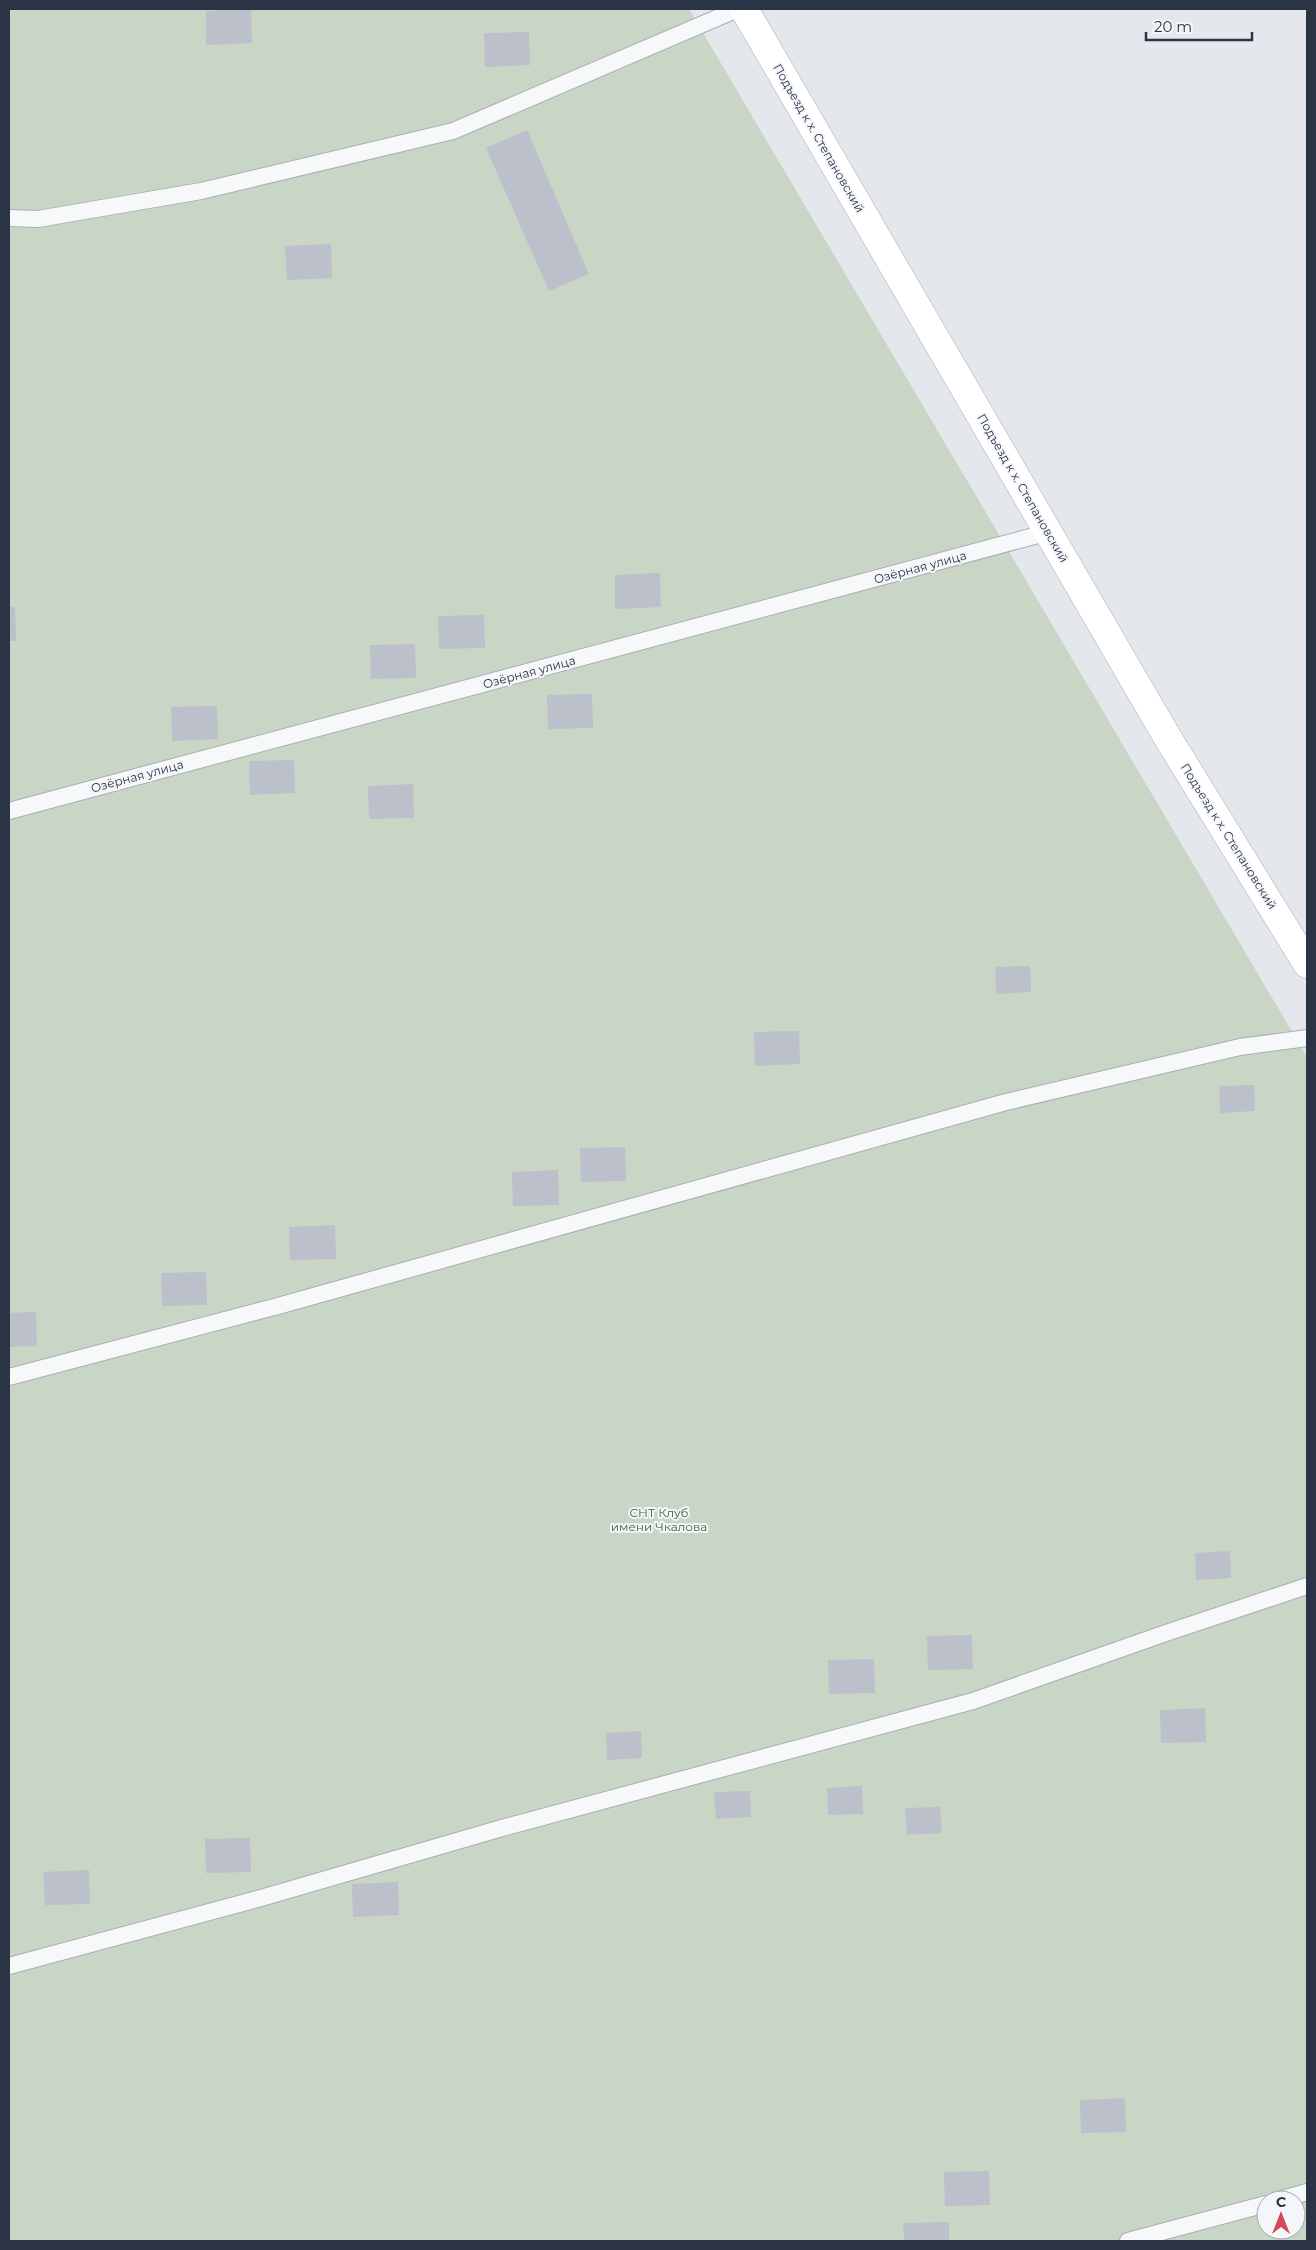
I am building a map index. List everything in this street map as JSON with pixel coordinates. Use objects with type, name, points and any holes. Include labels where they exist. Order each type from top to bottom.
[{"type":"street","name":"Подъезд к х. Степановский","points":[[744,9],[1166,735],[1307,964]]},
{"type":"lane","points":[[9,218],[38,219],[201,191],[453,131],[738,9]]},
{"type":"lane","name":"Озёрная улица","points":[[9,810],[1048,532]]},
{"type":"lane","points":[[9,1377],[278,1306],[1006,1102],[1240,1047],[1307,1038]]},
{"type":"lane","points":[[9,1966],[261,1898],[511,1825],[973,1701],[1307,1586]]},
{"type":"lane","points":[[1128,2241],[1256,2207]]},
{"type":"green space","name":"СНТ Клуб имени Чкалова","points":[[9,9],[689,9],[1307,1057],[1307,2241],[9,2241]]},
{"type":"building","points":[[251,9],[252,43],[206,45],[206,11]]},
{"type":"building","points":[[529,32],[530,65],[485,67],[484,33]]},
{"type":"building","points":[[527,130],[589,274],[549,291],[486,148]]},
{"type":"building","points":[[331,244],[332,278],[287,280],[285,246]]},
{"type":"building","points":[[660,573],[661,607],[615,609],[615,575]]},
{"type":"building","points":[[9,607],[15,607],[16,641],[9,641]]},
{"type":"building","points":[[484,615],[485,648],[439,649],[438,616]]},
{"type":"building","points":[[415,644],[416,678],[371,679],[370,645]]},
{"type":"building","points":[[592,694],[593,728],[548,729],[547,695]]},
{"type":"building","points":[[217,706],[218,739],[172,741],[171,707]]},
{"type":"building","points":[[294,760],[295,793],[250,795],[249,761]]},
{"type":"building","points":[[413,784],[414,818],[369,819],[368,786]]},
{"type":"building","points":[[1030,966],[1031,992],[996,994],[995,967]]},
{"type":"building","points":[[799,1031],[800,1064],[755,1066],[754,1032]]},
{"type":"building","points":[[1254,1085],[1255,1111],[1220,1113],[1219,1086]]},
{"type":"building","points":[[625,1147],[626,1181],[581,1182],[580,1148]]},
{"type":"building","points":[[558,1170],[559,1205],[513,1206],[512,1172]]},
{"type":"building","points":[[335,1225],[336,1259],[290,1260],[289,1227]]},
{"type":"building","points":[[206,1272],[207,1305],[162,1306],[161,1273]]},
{"type":"building","points":[[36,1312],[37,1346],[9,1347],[9,1313]]},
{"type":"building","points":[[1230,1551],[1231,1578],[1196,1580],[1195,1553]]},
{"type":"building","points":[[972,1635],[973,1669],[928,1670],[927,1636]]},
{"type":"building","points":[[874,1659],[875,1693],[829,1694],[828,1660]]},
{"type":"building","points":[[1205,1708],[1206,1742],[1161,1743],[1160,1710]]},
{"type":"building","points":[[641,1731],[642,1758],[607,1760],[606,1733]]},
{"type":"building","points":[[862,1786],[863,1814],[828,1815],[827,1788]]},
{"type":"building","points":[[750,1791],[751,1817],[716,1819],[714,1792]]},
{"type":"building","points":[[940,1807],[942,1833],[907,1835],[905,1808]]},
{"type":"building","points":[[250,1838],[251,1872],[206,1873],[205,1839]]},
{"type":"building","points":[[89,1870],[90,1904],[45,1905],[43,1872]]},
{"type":"building","points":[[398,1882],[399,1915],[353,1917],[352,1884]]},
{"type":"building","points":[[1125,2098],[1126,2132],[1081,2133],[1080,2100]]},
{"type":"building","points":[[989,2171],[990,2205],[945,2206],[944,2172]]},
{"type":"building","points":[[949,2222],[949,2241],[904,2241],[903,2223]]}]
